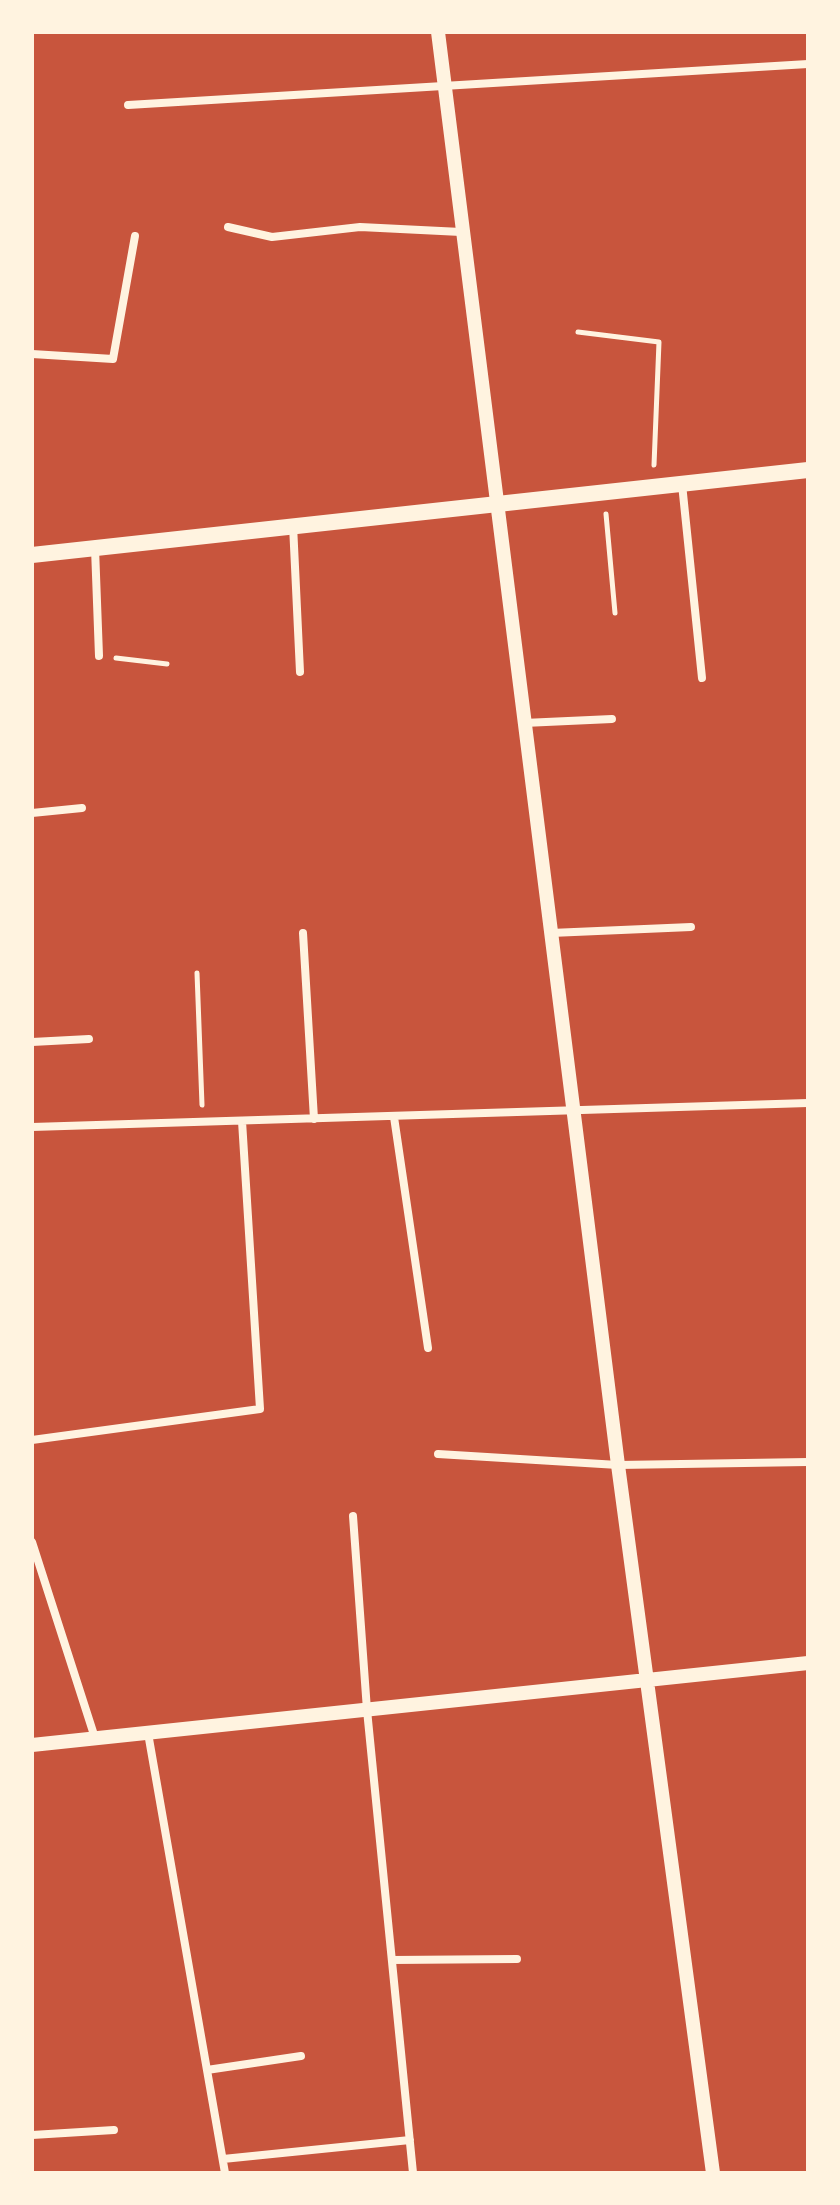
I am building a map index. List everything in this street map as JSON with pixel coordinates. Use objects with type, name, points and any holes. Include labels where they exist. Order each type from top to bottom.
[{"type":"main road","points":[[32,555],[808,470]]},
{"type":"street","points":[[438,32],[618,1465],[713,2173]]},
{"type":"street","points":[[128,105],[808,64]]},
{"type":"street","points":[[228,227],[272,237],[360,227],[461,232]]},
{"type":"street","points":[[32,354],[113,359],[135,236]]},
{"type":"street","points":[[682,483],[702,678]]},
{"type":"street","points":[[293,525],[300,672]]},
{"type":"street","points":[[95,548],[99,656]]},
{"type":"street","points":[[523,723],[612,719]]},
{"type":"street","points":[[32,813],[82,808]]},
{"type":"street","points":[[551,933],[691,927]]},
{"type":"street","points":[[303,933],[314,1119]]},
{"type":"street","points":[[32,1042],[89,1039]]},
{"type":"street","points":[[32,1127],[808,1103]]},
{"type":"street","points":[[394,1117],[428,1348]]},
{"type":"street","points":[[32,1440],[260,1409],[242,1121]]},
{"type":"street","points":[[438,1454],[618,1465],[808,1462]]},
{"type":"street","points":[[353,1516],[367,1710],[413,2173]]},
{"type":"street","points":[[33,1548],[95,1738]]},
{"type":"street","points":[[32,1745],[808,1663]]},
{"type":"street","points":[[148,1733],[225,2173]]},
{"type":"street","points":[[392,1960],[517,1959]]},
{"type":"street","points":[[207,2070],[301,2056]]},
{"type":"street","points":[[32,2135],[114,2130]]},
{"type":"street","points":[[223,2159],[410,2140]]},
{"type":"path","points":[[578,332],[659,342],[653,486]]},
{"type":"path","points":[[604,491],[615,613]]},
{"type":"path","points":[[99,656],[167,664]]},
{"type":"path","points":[[197,973],[203,1122]]}]
